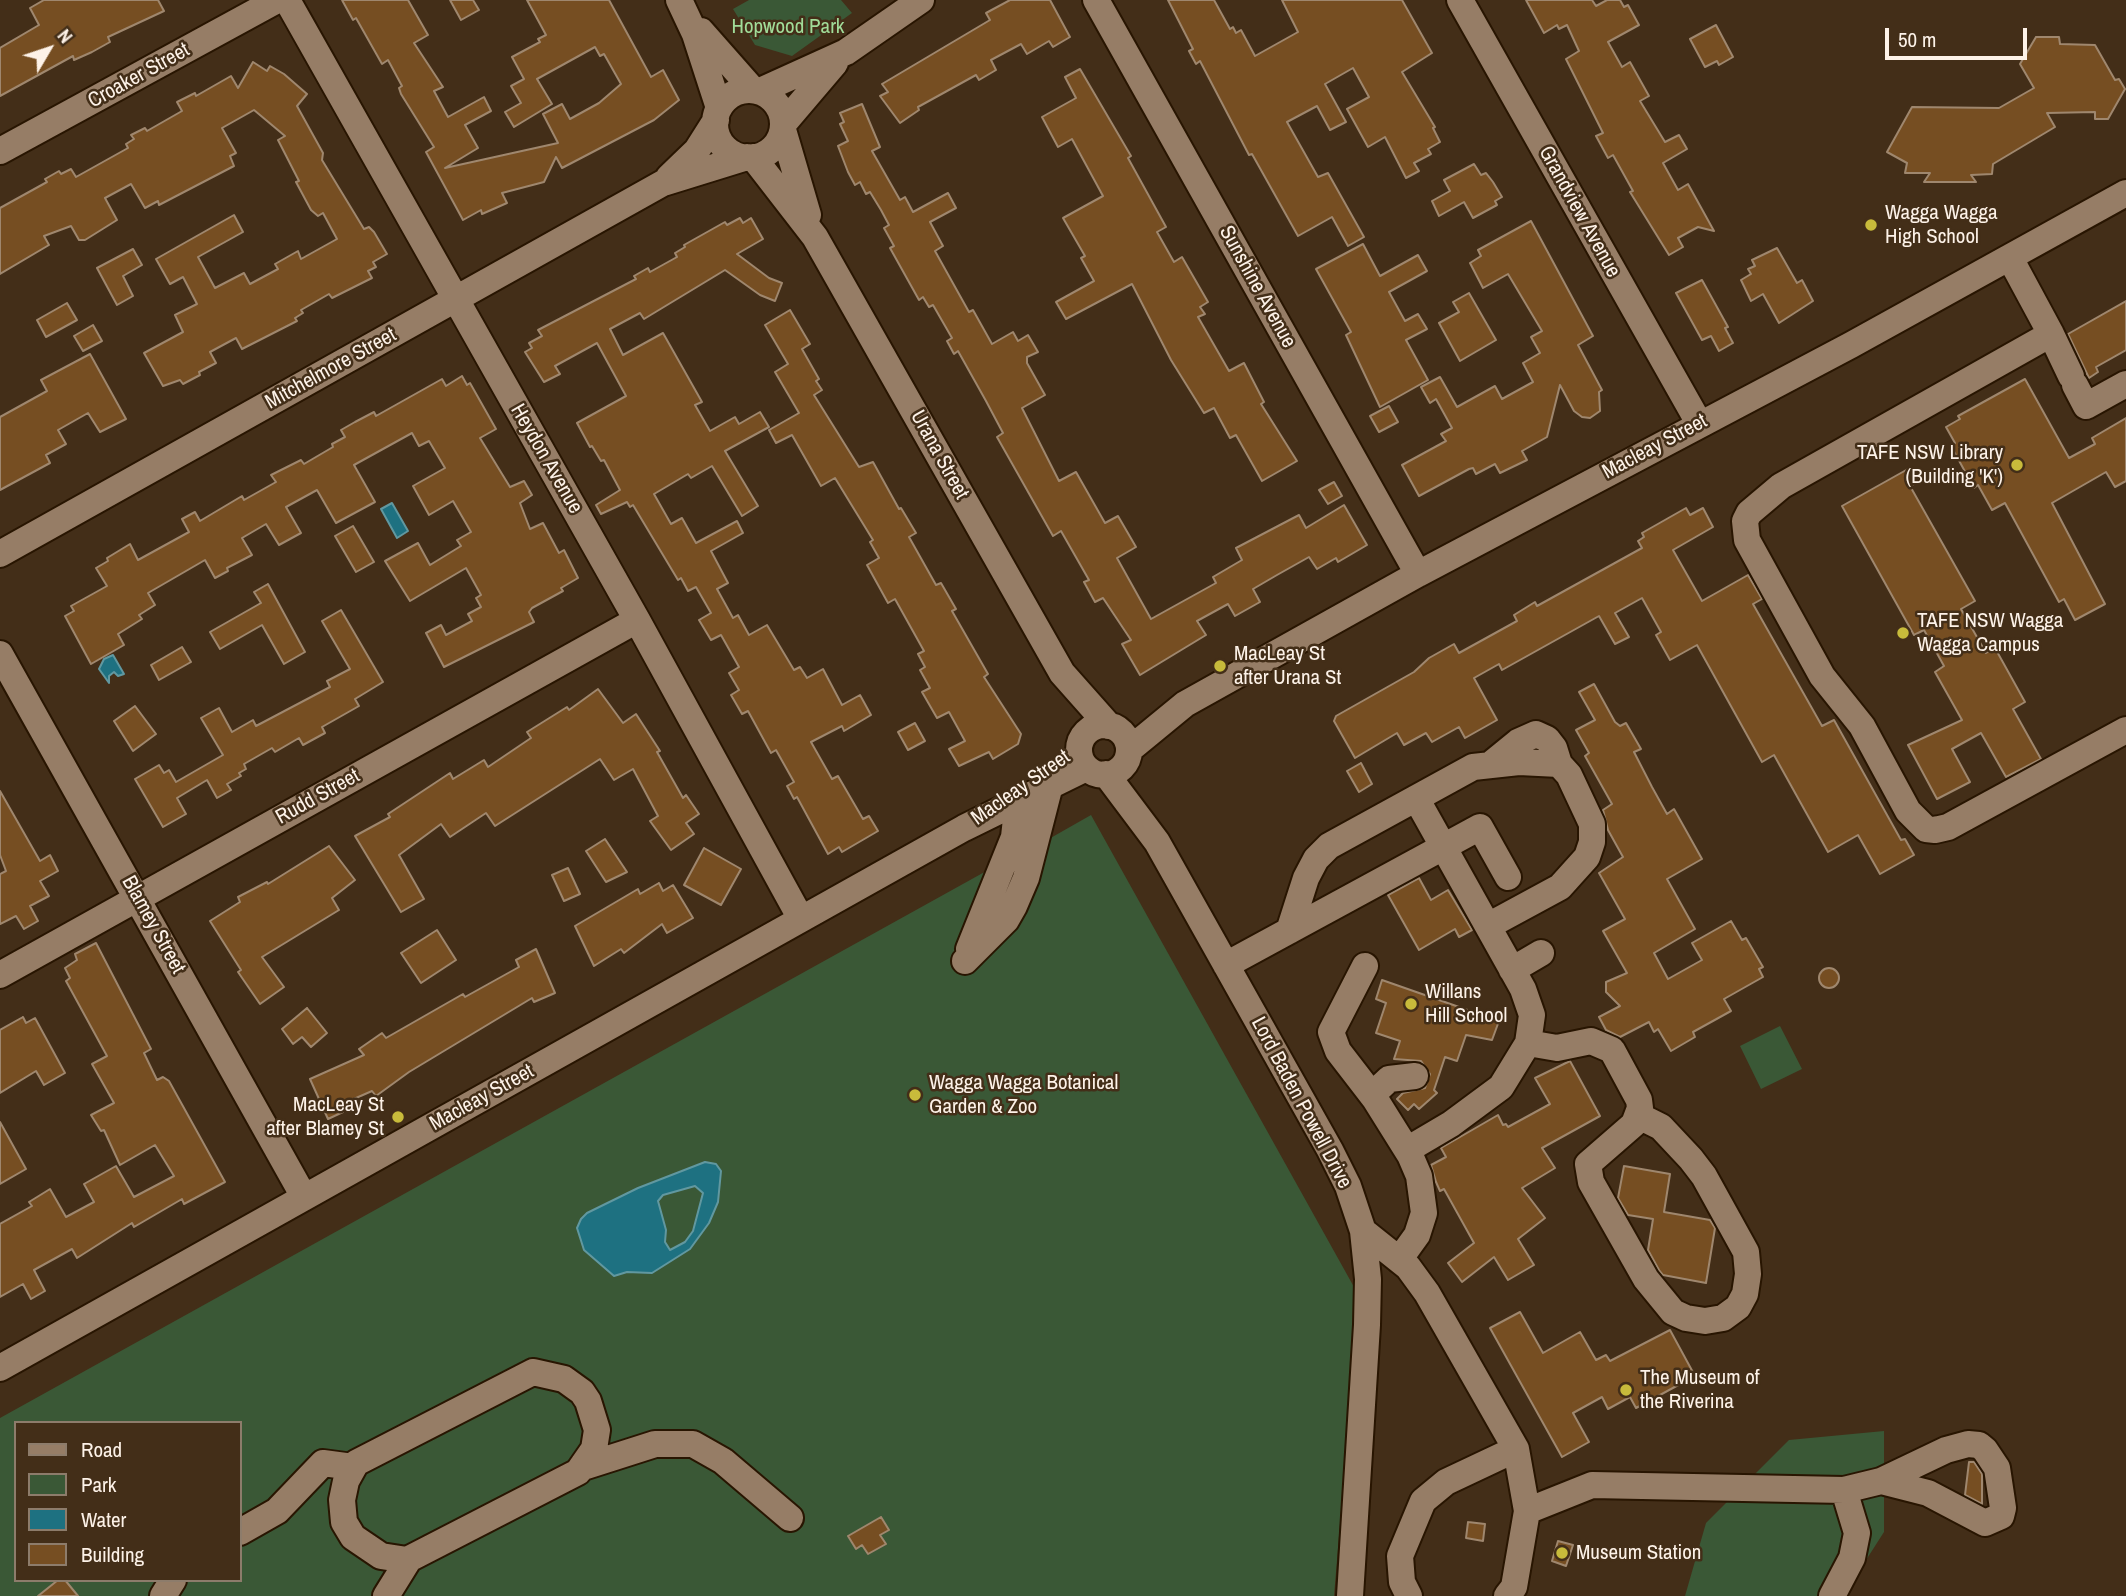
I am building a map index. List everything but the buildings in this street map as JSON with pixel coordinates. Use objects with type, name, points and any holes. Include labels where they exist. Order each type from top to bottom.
[{"type":"street","name":"Croaker Street","points":[[0,151],[277,0]]},
{"type":"street","name":"Heydon Avenue","points":[[287,0],[637,620],[801,919]]},
{"type":"street","points":[[718,114],[732,94],[757,90],[846,52],[921,0]]},
{"type":"street","name":"Sunshine Avenue","points":[[1096,0],[1419,575]]},
{"type":"street","name":"Grandview Avenue","points":[[1460,0],[1699,423]]},
{"type":"street","points":[[684,8],[718,114],[723,145],[730,152],[750,158],[774,147],[783,126],[846,52]]},
{"type":"street","points":[[684,8],[757,90],[775,102],[783,126]]},
{"type":"street","name":"Mitchelmore Street","points":[[663,183],[697,150],[718,114]]},
{"type":"street","name":"Urana Street","points":[[783,126],[816,237]]},
{"type":"street","name":"Mitchelmore Street","points":[[0,554],[663,183],[750,158]]},
{"type":"street","name":"Urana Street","points":[[750,158],[816,237],[1062,673],[1120,740]]},
{"type":"street","name":"Macleay Street","points":[[964,828],[1050,785],[1088,756],[1092,727],[1120,740],[1419,575],[2126,193]]},
{"type":"street","points":[[2010,258],[2086,406],[2126,384]]},
{"type":"street","points":[[2051,334],[1772,492],[1749,513],[1745,521],[1747,540],[1822,676],[1862,726],[1908,811],[1926,829],[1948,827],[2126,730]]},
{"type":"street","name":"Rudd Street","points":[[0,975],[637,620]]},
{"type":"street","name":"Blamey Street","points":[[0,654],[304,1197]]},
{"type":"street","name":"Urana Street","points":[[1062,673],[1088,756]]},
{"type":"street","points":[[1289,931],[1306,878],[1316,859],[1329,846],[1473,767],[1492,764],[1518,742],[1535,734],[1547,739],[1554,748],[1559,764],[1569,775],[1592,824],[1592,842],[1587,857],[1560,887],[1488,926]]},
{"type":"street","points":[[1088,756],[1115,772],[1120,740]]},
{"type":"street","name":"Lord Baden Powell Drive","points":[[1120,740],[1157,842],[1330,1150],[1348,1186],[1363,1231],[1368,1279],[1367,1325],[1350,1596]]},
{"type":"street","name":"Macleay Street","points":[[0,1368],[1088,756]]},
{"type":"street","name":"Lord Baden Powell Drive","points":[[1088,756],[1157,842]]},
{"type":"street","points":[[1018,801],[1014,837],[965,961],[1006,920],[1014,906],[1026,878],[1050,785]]},
{"type":"street","points":[[1407,1150],[1451,1124],[1501,1087],[1528,1043],[1532,1016],[1512,970],[1416,798]]},
{"type":"street","points":[[1226,965],[1480,827],[1508,877]]},
{"type":"street","points":[[1512,970],[1541,953]]},
{"type":"street","points":[[1366,966],[1331,1032],[1338,1051],[1371,1094],[1407,1150],[1419,1176],[1424,1213],[1418,1235],[1399,1260]]},
{"type":"street","points":[[1528,1043],[1557,1048],[1591,1041],[1603,1043],[1612,1050],[1639,1100],[1639,1116],[1629,1129],[1588,1164],[1591,1182],[1646,1279],[1673,1312],[1705,1321],[1723,1318],[1738,1307],[1745,1294],[1748,1274],[1746,1252],[1704,1176],[1691,1159],[1661,1127],[1639,1116]]},
{"type":"street","points":[[1371,1094],[1389,1079],[1415,1076]]},
{"type":"street","points":[[1363,1231],[1399,1260],[1427,1293],[1516,1449],[1527,1511],[1514,1587],[1507,1596]]},
{"type":"street","points":[[242,1531],[277,1511],[323,1463],[353,1466],[426,1425],[533,1372],[564,1379],[582,1392],[588,1401],[597,1430],[594,1449],[583,1466]]},
{"type":"street","points":[[353,1466],[342,1500],[348,1530],[370,1551],[393,1559],[409,1559],[564,1480],[583,1466],[655,1444],[693,1444],[723,1461],[790,1518]]},
{"type":"street","points":[[1409,1596],[1402,1582],[1400,1556],[1423,1501],[1446,1482],[1516,1449]]},
{"type":"street","points":[[1527,1511],[1592,1485],[1844,1490],[1881,1481]]},
{"type":"street","points":[[1832,1596],[1852,1558],[1857,1533],[1844,1490]]},
{"type":"street","points":[[386,1596],[409,1559]]},
{"type":"green space","name":"Hopwood Park","points":[[749,0],[841,0],[852,13],[792,56],[755,45],[733,9]]},
{"type":"green space","name":"Wagga Wagga Botanical Garden & Zoo","points":[[1091,815],[1359,1296],[1334,1596],[0,1596],[0,1418],[1017,854],[1008,886],[1033,848]]},
{"type":"green space","points":[[1780,1026],[1802,1069],[1761,1089],[1740,1046]]},
{"type":"green space","points":[[1884,1431],[1884,1532],[1843,1596],[1685,1596],[1706,1523],[1789,1440]]},
{"type":"water","points":[[392,503],[408,531],[397,538],[381,509]]},
{"type":"water","points":[[113,655],[124,674],[118,676],[114,672],[109,676],[109,683],[99,669],[104,659]]},
{"type":"water","points":[[705,1162],[716,1164],[721,1171],[718,1202],[709,1223],[690,1249],[652,1273],[627,1272],[614,1276],[584,1250],[577,1228],[587,1213],[638,1188]],"holes":[[[695,1186],[703,1193],[693,1231],[685,1242],[670,1250],[665,1242],[666,1230],[658,1201],[663,1195]]]},
{"type":"place","name":"Wagga Wagga High School","points":[[1871,225]]},
{"type":"place","name":"TAFE NSW Library (Building 'K')","points":[[2017,465]]},
{"type":"place","name":"TAFE NSW Wagga Wagga Campus","points":[[1903,633]]},
{"type":"place","name":"MacLeay St after Urana St","points":[[1220,666]]},
{"type":"place","name":"Willans Hill School","points":[[1411,1004]]},
{"type":"place","name":"Wagga Wagga Botanical Garden & Zoo","points":[[915,1095]]},
{"type":"place","name":"MacLeay St after Blamey St","points":[[398,1117]]},
{"type":"place","name":"The Museum of the Riverina","points":[[1626,1390]]},
{"type":"place","name":"Museum Station","points":[[1562,1553]]}]
